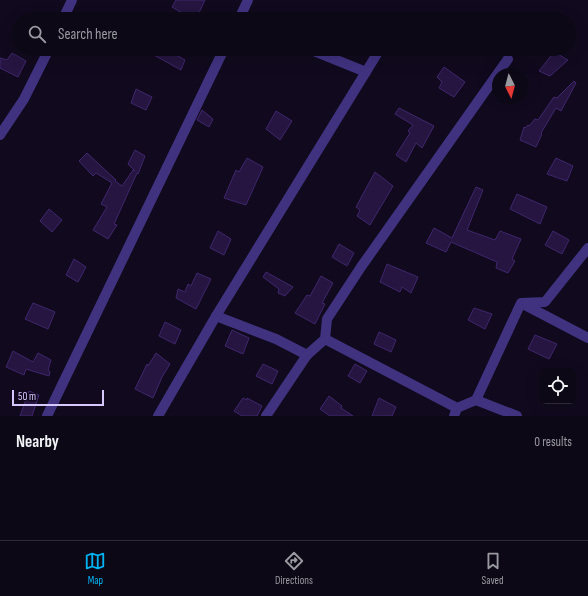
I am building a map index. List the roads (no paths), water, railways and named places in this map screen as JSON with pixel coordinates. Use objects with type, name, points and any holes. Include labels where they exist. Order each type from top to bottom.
[{"type":"street","points":[[66,12],[72,0]]},
{"type":"street","points":[[242,12],[248,0]]},
{"type":"street","points":[[0,135],[24,99],[46,56]]},
{"type":"street","points":[[47,416],[221,56]]},
{"type":"street","points":[[326,56],[366,72]]},
{"type":"street","points":[[158,416],[216,316],[376,56]]},
{"type":"street","points":[[266,416],[307,355],[325,339],[327,319],[508,59]]},
{"type":"street","points":[[522,303],[545,302],[588,248]]},
{"type":"street","points":[[325,339],[456,412],[476,400],[522,303]]},
{"type":"street","points":[[522,303],[588,338]]},
{"type":"street","points":[[216,316],[276,339],[307,355]]},
{"type":"street","points":[[476,400],[517,416]]}]
